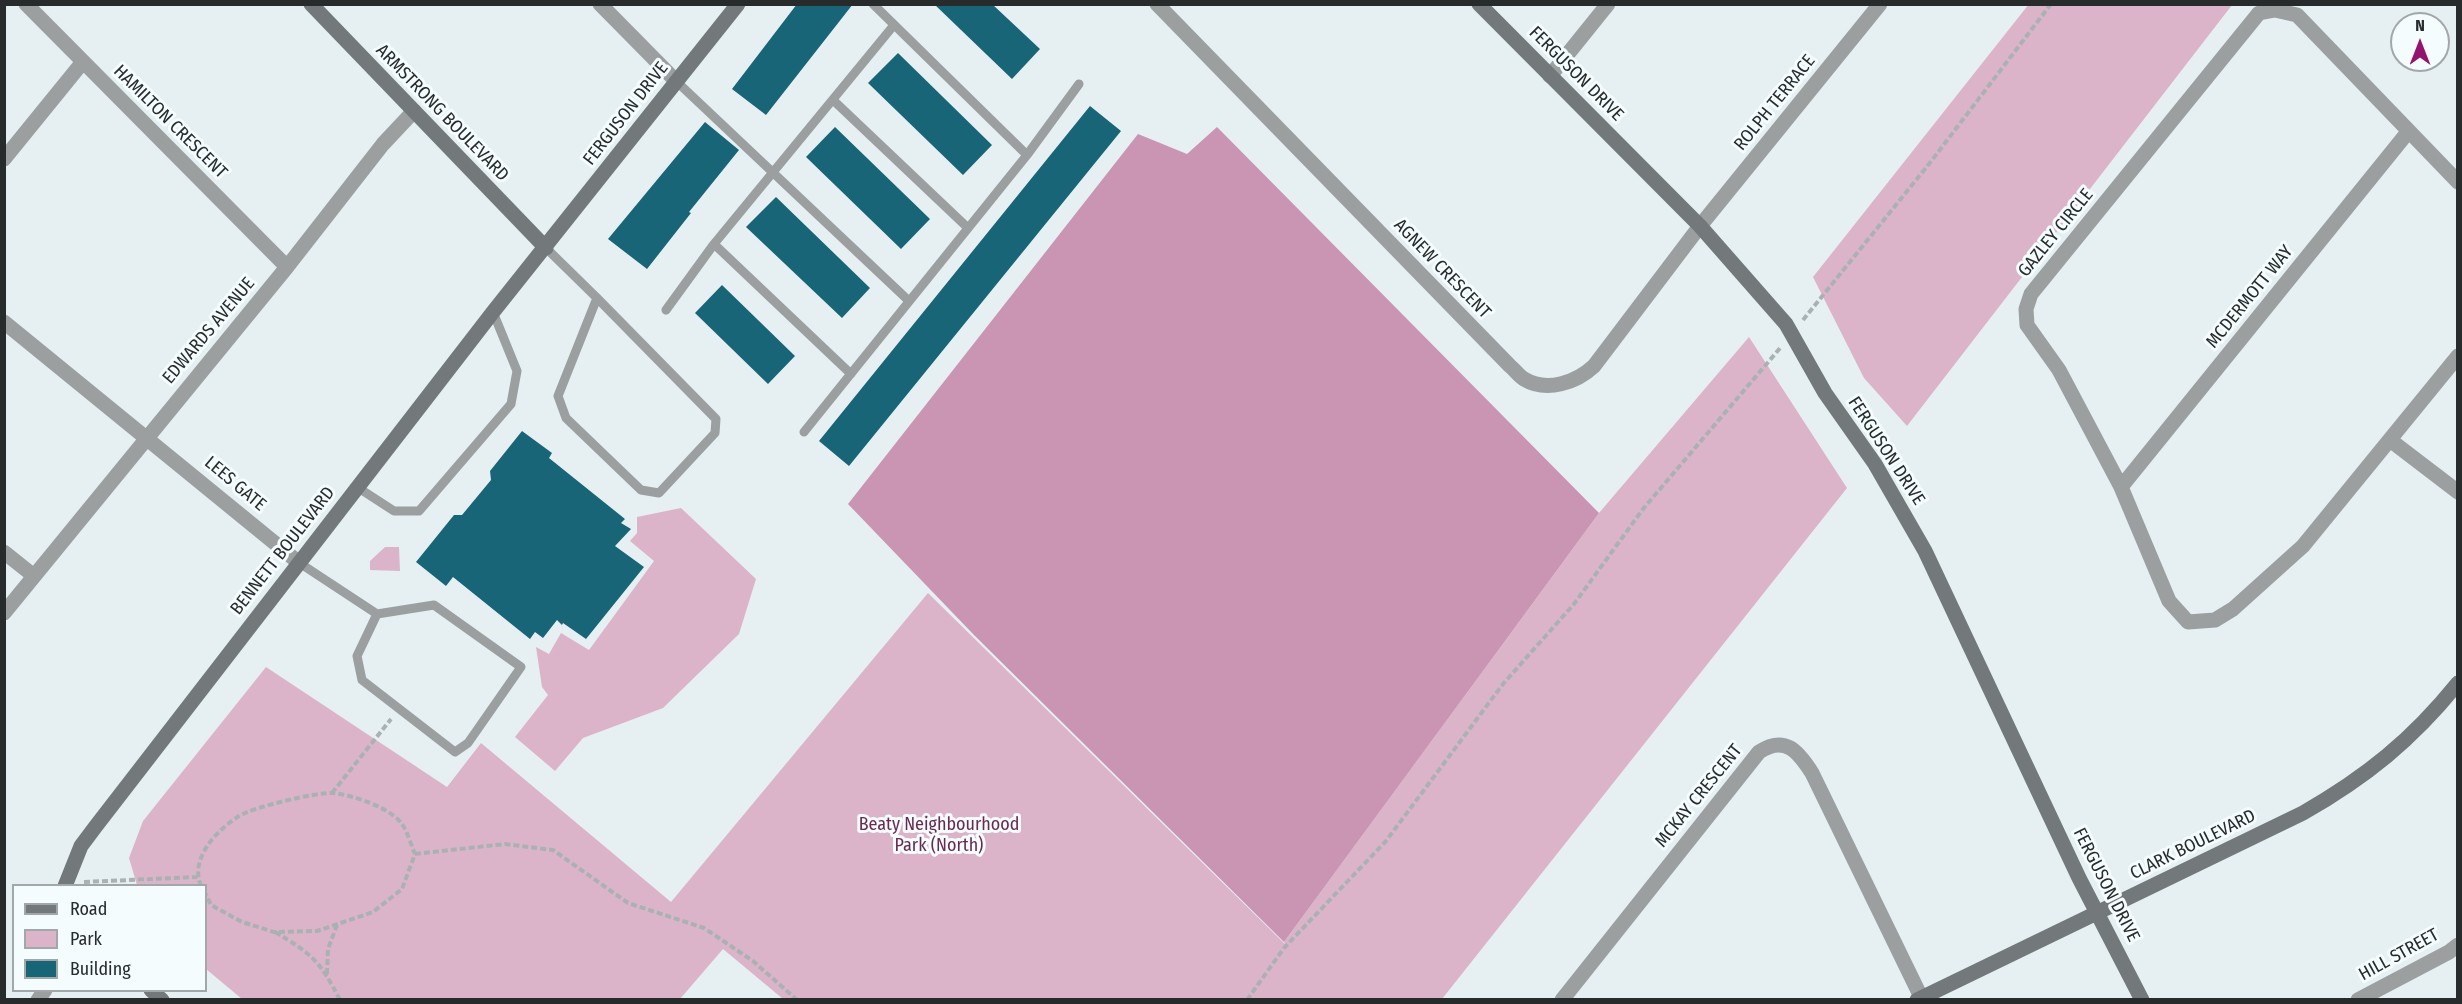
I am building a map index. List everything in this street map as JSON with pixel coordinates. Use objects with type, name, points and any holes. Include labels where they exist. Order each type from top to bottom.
[{"type":"street","name":"HAMILTON CRESCENT","points":[[26,4],[82,63],[287,267]]},
{"type":"street","name":"ARMSTRONG BOULEVARD","points":[[311,4],[546,248]]},
{"type":"street","points":[[600,4],[676,81]]},
{"type":"street","name":"FERGUSON DRIVE","points":[[546,248],[738,4]]},
{"type":"street","name":"AGNEW CRESCENT","points":[[1157,4],[1525,380],[1544,384],[1563,384],[1581,378],[1594,366],[1700,226]]},
{"type":"street","name":"FERGUSON DRIVE","points":[[1479,4],[1700,226],[1786,324],[1824,393],[1875,464],[1925,551],[2097,912],[2142,999]]},
{"type":"street","points":[[1550,76],[1608,4]]},
{"type":"street","name":"ROLPH TERRACE","points":[[1700,226],[1880,4]]},
{"type":"street","name":"GAZLEY CIRCLE","points":[[2457,182],[2297,15],[2275,10],[2259,13],[2031,294],[2026,309],[2027,325],[2059,370],[2121,487],[2169,601],[2188,622],[2215,620],[2233,609],[2303,546],[2457,356]]},
{"type":"street","points":[[4,159],[82,63]]},
{"type":"street","name":"EDWARDS AVENUE","points":[[4,613],[287,267],[383,144],[414,111]]},
{"type":"street","name":"MCDERMOTT WAY","points":[[2121,487],[2408,132]]},
{"type":"street","name":"BENNETT BOULEVARD","points":[[65,884],[81,846],[96,826],[298,562],[493,312],[546,248]]},
{"type":"street","points":[[4,322],[147,437]]},
{"type":"street","name":"LEES GATE","points":[[147,437],[298,562]]},
{"type":"street","points":[[2390,440],[2457,492]]},
{"type":"street","points":[[4,552],[34,576]]},
{"type":"street","name":"CLARK BOULEVARD","points":[[1919,998],[2303,813],[2346,789],[2407,739],[2457,683]]},
{"type":"street","name":"MCKAY CRESCENT","points":[[1562,999],[1759,752],[1769,745],[1781,744],[1796,751],[1812,773],[1919,998]]},
{"type":"street","name":"HILL STREET","points":[[2358,999],[2455,953]]},
{"type":"lane","points":[[873,4],[1027,155]]},
{"type":"lane","points":[[666,310],[714,244],[894,25]]},
{"type":"lane","points":[[676,81],[909,301]]},
{"type":"lane","points":[[804,432],[1027,155],[1079,84]]},
{"type":"lane","points":[[833,100],[968,228]]},
{"type":"lane","points":[[714,244],[851,374]]},
{"type":"lane","points":[[546,248],[597,298],[716,419],[715,433],[659,493],[641,490],[566,418],[558,396],[597,298]]},
{"type":"lane","points":[[357,487],[394,511],[419,511],[511,404],[517,371],[493,312]]},
{"type":"lane","points":[[298,562],[377,614],[434,605],[521,667],[468,743],[455,752],[362,680],[357,656],[377,614]]},
{"type":"path","points":[[1247,999],[1284,948],[1386,841],[1503,684],[1574,604],[1643,509],[1791,334],[1929,164],[2050,4]]},
{"type":"path","points":[[332,793],[399,709]]},
{"type":"path","points":[[200,884],[197,877],[210,839],[240,815],[283,801],[332,793],[377,805],[402,823],[415,854],[402,889],[372,912],[337,925],[317,930],[274,932]]},
{"type":"path","points":[[415,854],[505,844],[553,850],[628,903],[704,928],[753,961],[790,997],[797,999]]},
{"type":"path","points":[[65,884],[197,877]]},
{"type":"path","points":[[207,896],[211,905],[221,911],[242,922],[274,932],[308,951],[327,974],[340,999]]},
{"type":"path","points":[[327,974],[328,949],[337,925]]},
{"type":"green space","points":[[2029,4],[2232,5],[1907,426],[1864,378],[1813,277]]},
{"type":"green space","name":"Beaty Neighbourhood Park (North)","points":[[1749,337],[1847,488],[1442,999],[783,999],[723,949],[680,999],[242,999],[207,970],[207,884],[137,884],[129,858],[143,821],[266,667],[447,787],[481,743],[671,902],[928,593],[1286,945],[1284,942],[1599,513]]},
{"type":"green space","points":[[681,508],[756,579],[739,634],[663,708],[583,738],[555,771],[515,737],[548,695],[542,687],[536,647],[549,654],[561,633],[589,650],[654,561],[630,541],[637,533],[637,517]]},
{"type":"green space","points":[[385,547],[399,547],[400,571],[370,570],[370,561]]},
{"type":"shaded area","points":[[1217,127],[1599,513],[1284,942],[974,635],[848,504],[1138,134],[1187,154]]},
{"type":"building","points":[[797,4],[853,4],[766,115],[732,89]]},
{"type":"building","points":[[934,4],[992,4],[1040,49],[1012,79]]},
{"type":"building","points":[[898,53],[992,145],[963,175],[868,83]]},
{"type":"building","points":[[1090,106],[1121,131],[849,466],[819,441]]},
{"type":"building","points":[[705,122],[739,150],[647,269],[608,239]]},
{"type":"building","points":[[835,127],[930,219],[901,249],[806,157]]},
{"type":"building","points":[[776,197],[870,288],[842,318],[746,227]]},
{"type":"building","points":[[722,285],[795,356],[768,384],[695,313]]},
{"type":"building","points":[[522,431],[552,453],[549,458],[625,519],[621,523],[631,529],[615,546],[644,567],[586,639],[557,620],[543,638],[535,632],[530,639],[453,577],[446,586],[416,562],[454,515],[462,515],[491,480],[490,471]]}]
